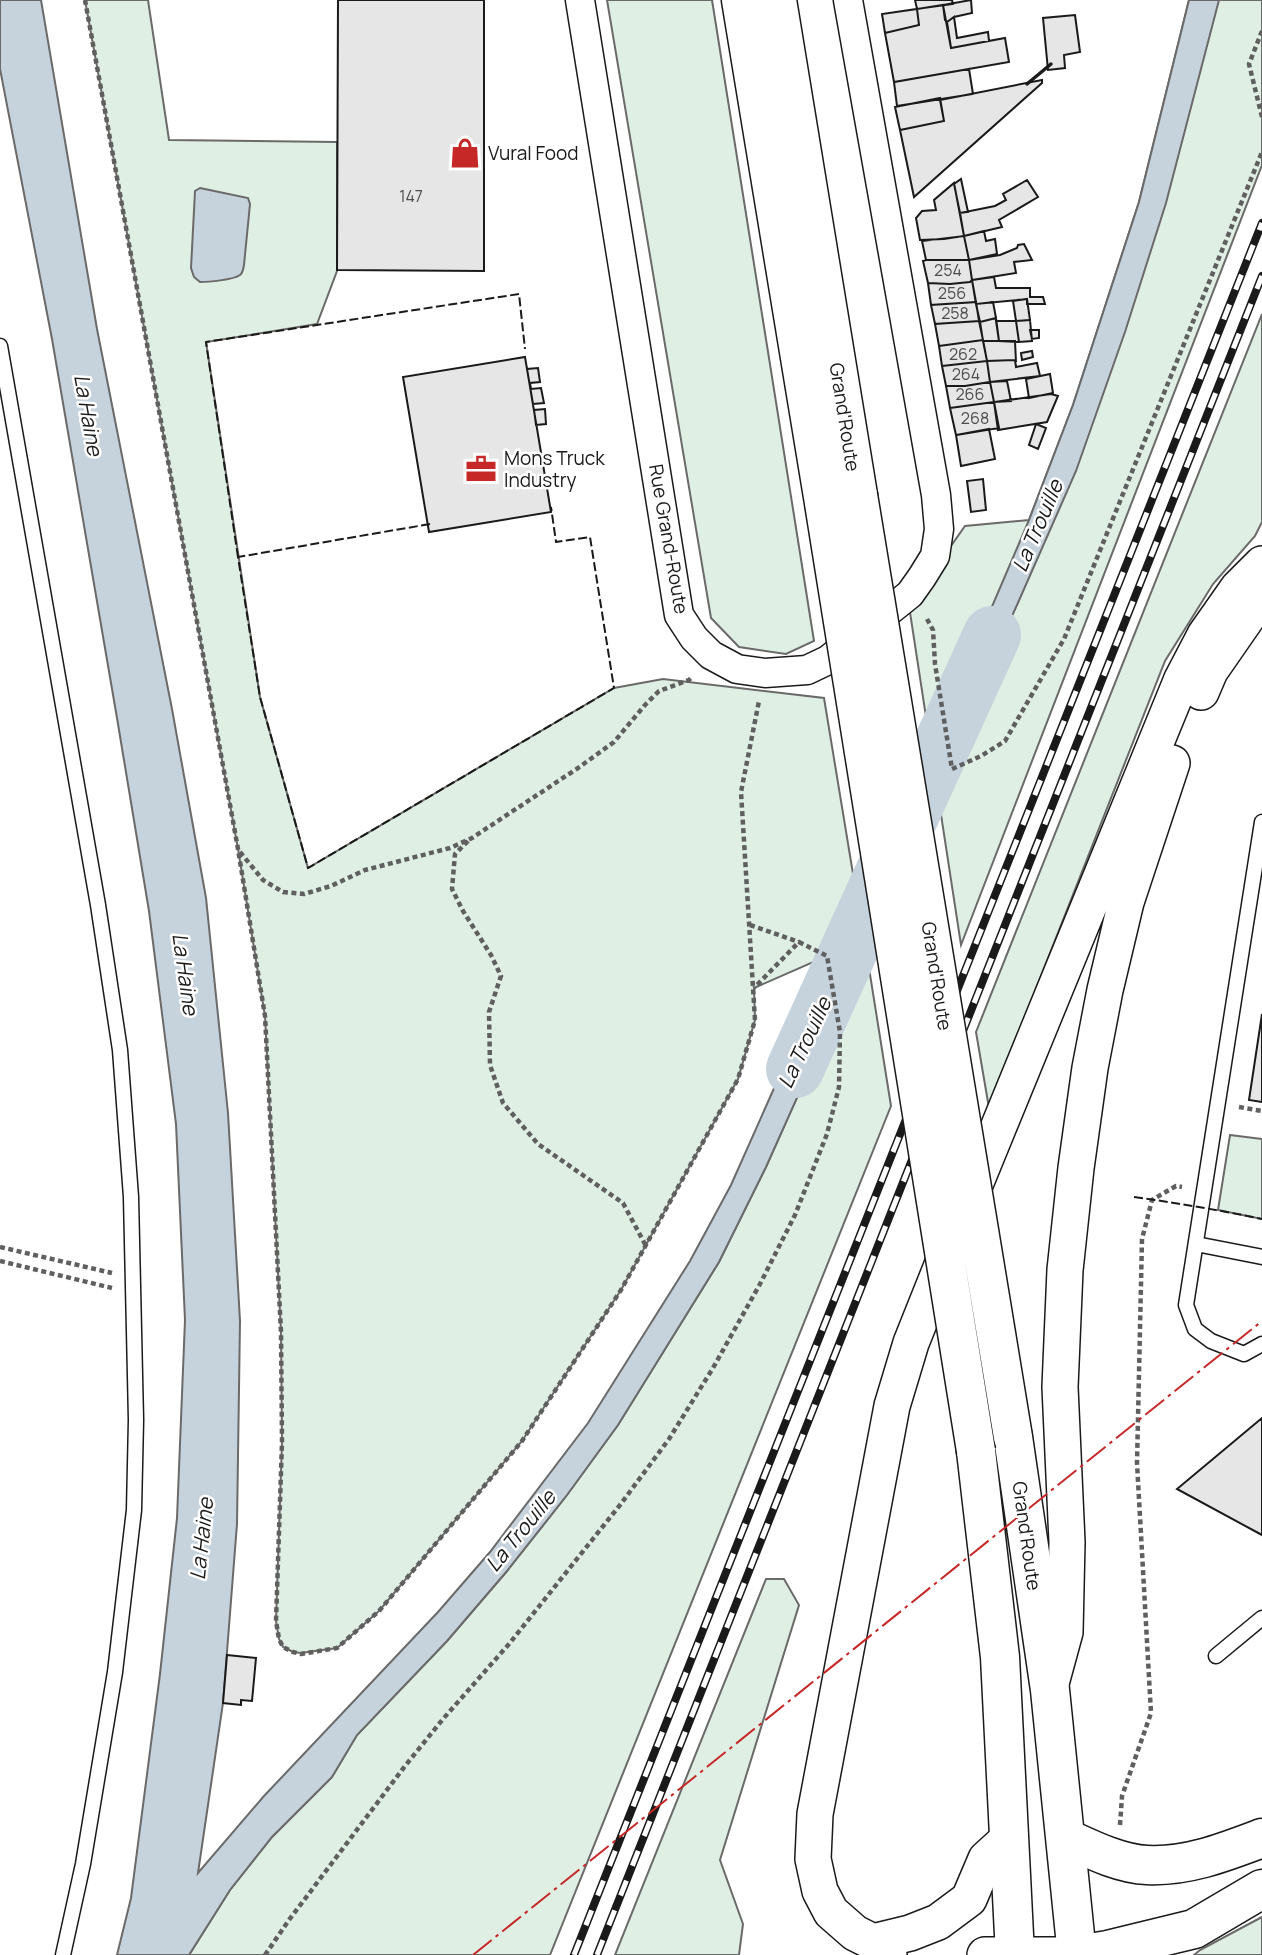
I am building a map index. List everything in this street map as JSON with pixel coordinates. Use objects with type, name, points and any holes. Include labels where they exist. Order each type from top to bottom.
[{"type":"main road","name":"Grand'Route","points":[[741,0],[841,499],[1013,1437],[1050,1690],[1076,1955]]},
{"type":"main road","name":"Grand'Route","points":[[777,0],[841,499],[976,1451],[1000,1657],[1015,1955]]},
{"type":"main road","points":[[1066,1838],[1100,1854],[1146,1865],[1193,1862],[1262,1838]]},
{"type":"main road","points":[[1076,1955],[1182,1942],[1262,1889]]},
{"type":"street","name":"Rue Grand-Route","points":[[580,0],[679,615],[694,638],[711,655],[737,669],[765,673],[807,670],[828,660],[910,594],[935,556],[940,529],[848,0]]},
{"type":"street","points":[[1009,1838],[986,1859],[969,1899],[938,1922],[881,1948],[855,1933],[831,1912],[820,1891],[813,1859],[815,1814],[892,1406],[916,1330],[1182,679],[1205,635],[1238,588],[1262,564]]},
{"type":"street","points":[[1050,1690],[1065,1632],[1067,1542],[1060,1387],[1065,1270],[1090,1068],[1105,990],[1126,902],[1178,746],[1210,671],[1262,596]]},
{"type":"street","points":[[985,1955],[1076,1955]]},
{"type":"lane","points":[[0,346],[96,891],[120,1050],[131,1197],[136,1420],[134,1510],[111,1697],[85,1851],[63,1955]]},
{"type":"lane","points":[[1262,822],[1186,1305],[1195,1329],[1211,1341],[1244,1354],[1262,1345]]},
{"type":"lane","points":[[1196,1244],[1262,1257]]},
{"type":"lane","points":[[1216,1656],[1262,1618]]},
{"type":"path","points":[[85,0],[238,849],[265,1016],[281,1332],[282,1442],[276,1621],[279,1640],[293,1652],[302,1654],[337,1648],[379,1611],[522,1441],[621,1290],[738,1079],[755,1020],[741,792],[765,673]]},
{"type":"path","points":[[1262,31],[1249,64],[1262,117]]},
{"type":"path","points":[[910,594],[933,630],[935,663],[952,769],[1005,741],[1064,639],[1262,152]]},
{"type":"path","points":[[238,849],[263,880],[283,892],[304,894],[331,886],[365,870],[450,848],[472,838],[614,742],[659,691],[689,680],[711,655]]},
{"type":"path","points":[[472,838],[455,854],[452,889],[501,976],[489,1012],[490,1065],[503,1103],[538,1144],[623,1203],[646,1246]]},
{"type":"path","points":[[265,1955],[413,1757],[558,1584],[669,1439],[713,1368],[795,1216],[827,1134],[839,1087],[840,1031],[828,956],[799,942],[750,925]]},
{"type":"path","points":[[754,988],[799,942]]},
{"type":"path","points":[[1100,1854],[1119,1834],[1122,1796],[1151,1713],[1137,1463],[1142,1239],[1152,1200],[1176,1186],[1204,1191]]},
{"type":"path","points":[[0,1247],[132,1278]]},
{"type":"path","points":[[0,1261],[133,1294]]},
{"type":"green space","points":[[85,0],[148,0],[169,140],[337,142],[337,271],[317,324],[206,342],[260,697],[308,868],[614,688],[663,679],[824,698],[858,904],[818,960],[754,988],[755,1020],[738,1079],[621,1290],[522,1441],[379,1611],[337,1648],[293,1652],[283,1647],[276,1621],[282,1442],[281,1332],[265,1016],[238,849]]},
{"type":"green space","points":[[607,0],[712,0],[814,641],[786,654],[739,647],[711,618]]},
{"type":"green space","points":[[1189,0],[1262,0],[1262,165],[961,945],[909,606],[965,526],[1029,520],[1073,405],[1139,202]]},
{"type":"green space","points":[[1262,314],[1262,522],[1255,536],[1213,584],[1165,661],[989,1108],[976,1032]]},
{"type":"green space","points":[[865,943],[891,1106],[550,1955],[189,1955],[230,1890],[272,1837],[332,1777],[357,1735],[447,1641],[507,1571],[618,1425],[719,1262],[766,1167]]},
{"type":"green space","points":[[1230,1135],[1262,1139],[1262,1219],[1218,1210]]},
{"type":"green space","points":[[766,1579],[784,1579],[799,1605],[720,1860],[743,1924],[739,1955],[615,1955]]},
{"type":"green space","points":[[1262,1917],[1262,1955],[1194,1955],[1200,1950]]},
{"type":"water","name":"La Haine","points":[[0,0],[41,0],[97,329],[172,709],[206,898],[228,1113],[240,1321],[237,1524],[223,1703],[198,1873],[264,1796],[438,1612],[490,1552],[588,1423],[690,1261],[731,1185],[824,976],[831,1022],[766,1167],[719,1262],[618,1425],[507,1571],[447,1641],[357,1735],[332,1777],[272,1837],[230,1890],[189,1955],[117,1955],[131,1898],[177,1518],[185,1320],[176,1124],[149,911],[117,718],[52,339],[0,69]]},
{"type":"water","points":[[1189,0],[1219,0],[1166,203],[1125,332],[1076,471],[964,721],[954,677],[979,637],[1029,520],[1073,405],[1139,202]]},
{"type":"water","points":[[200,188],[248,198],[250,204],[244,265],[242,273],[237,277],[200,282],[194,277],[191,268],[195,191]]},
{"type":"building","points":[[338,0],[484,0],[484,271],[337,270]]},
{"type":"building","points":[[915,0],[952,0],[953,4],[917,9]]},
{"type":"building","points":[[971,0],[972,13],[954,17],[947,22],[945,20],[943,5]]},
{"type":"building","points":[[943,5],[951,48],[1005,38],[1009,62],[894,82],[885,33],[919,25],[917,9]]},
{"type":"building","points":[[917,9],[919,25],[885,33],[882,14]]},
{"type":"building","points":[[1075,15],[1080,52],[1064,55],[1065,68],[1048,70],[1043,18]]},
{"type":"building","points":[[954,17],[957,38],[988,32],[989,41],[951,48],[947,22]]},
{"type":"building","points":[[969,69],[973,94],[897,106],[894,82]]},
{"type":"building","points":[[1042,80],[1042,83],[914,197],[900,130],[944,121],[940,100]]},
{"type":"building","points":[[940,98],[944,121],[900,130],[895,107]]},
{"type":"building","points":[[961,179],[968,212],[960,213],[954,184]]},
{"type":"building","points":[[1027,180],[1038,197],[999,220],[1002,227],[964,236],[960,213],[995,206],[1006,200],[1003,194]]},
{"type":"building","points":[[954,183],[964,236],[920,240],[916,218],[922,211],[936,210],[934,200]]},
{"type":"building","points":[[984,231],[986,241],[995,239],[997,254],[969,260],[964,236]]},
{"type":"building","points":[[964,236],[969,260],[926,260],[922,241]]},
{"type":"building","points":[[1024,244],[1032,260],[1014,262],[1016,273],[972,280],[969,260],[1000,255]]},
{"type":"building","points":[[969,260],[972,280],[950,284],[928,283],[923,261]]},
{"type":"building","points":[[994,277],[996,288],[1030,288],[1030,297],[1043,297],[1045,304],[1027,304],[1027,299],[976,304],[972,280]]},
{"type":"building","points":[[972,280],[976,302],[931,305],[928,283],[950,284]]},
{"type":"building","points":[[1027,299],[1030,320],[1016,321],[1013,301]]},
{"type":"building","points":[[976,302],[979,321],[935,324],[931,305]]},
{"type":"building","points":[[993,302],[996,318],[980,322],[976,304]]},
{"type":"building","points":[[996,318],[999,341],[983,341],[980,322]]},
{"type":"building","points":[[1030,320],[1032,341],[1019,342],[1016,321]]},
{"type":"building","points":[[979,321],[983,340],[939,346],[935,324]]},
{"type":"building","points":[[996,321],[1016,321],[1019,342],[999,341]]},
{"type":"building","points":[[1030,330],[1039,330],[1039,338],[1032,339]]},
{"type":"building","points":[[983,340],[987,361],[942,366],[939,346]]},
{"type":"building","points":[[983,341],[1015,341],[1016,362],[987,361]]},
{"type":"building","points":[[1032,351],[1033,357],[1022,360],[1021,353]]},
{"type":"building","name":"Mons Truck Industry","points":[[525,357],[551,512],[429,532],[403,377]]},
{"type":"building","points":[[1015,360],[1016,367],[1037,363],[1040,376],[990,382],[987,361]]},
{"type":"building","points":[[987,361],[990,382],[946,386],[942,366]]},
{"type":"building","points":[[538,368],[540,382],[530,383],[531,389],[541,388],[544,403],[533,404],[527,369]]},
{"type":"building","points":[[1050,374],[1053,393],[1029,398],[1026,379]]},
{"type":"building","points":[[1007,381],[1011,401],[994,402],[990,382]]},
{"type":"building","points":[[990,382],[994,402],[950,408],[946,386]]},
{"type":"building","points":[[1051,394],[1058,396],[1047,422],[998,430],[994,402]]},
{"type":"building","points":[[994,402],[999,428],[956,435],[950,408]]},
{"type":"building","points":[[545,409],[546,424],[536,425],[534,410]]},
{"type":"building","points":[[1036,424],[1046,428],[1038,449],[1029,445]]},
{"type":"building","points":[[989,429],[995,459],[961,466],[956,435]]},
{"type":"building","points":[[983,479],[986,510],[971,512],[967,481]]},
{"type":"building","points":[[1262,1014],[1262,1102],[1249,1100]]},
{"type":"building","points":[[1262,1418],[1262,1535],[1177,1489]]},
{"type":"building","points":[[227,1655],[256,1658],[252,1701],[241,1700],[241,1705],[223,1703]]},
{"type":"waterway","name":"La Trouille","points":[[795,1069],[992,635]]},
{"type":"railway","points":[[574,1955],[1262,223]]},
{"type":"railway","points":[[597,1955],[1262,276]]},
{"type":"fence","points":[[238,557],[206,342],[519,294],[525,349]]},
{"type":"fence","points":[[430,524],[238,557],[260,697],[308,868],[614,688],[590,537],[556,542],[551,507]]},
{"type":"fence","points":[[1134,1197],[1262,1219]]},
{"type":"wall","points":[[1027,84],[1051,64]]},
{"type":"power","points":[[473,1955],[1262,1321]]},
{"type":"place","name":"Vural Food","points":[[465,153]]},
{"type":"place","name":"Mons Truck Industry","points":[[481,469]]}]
